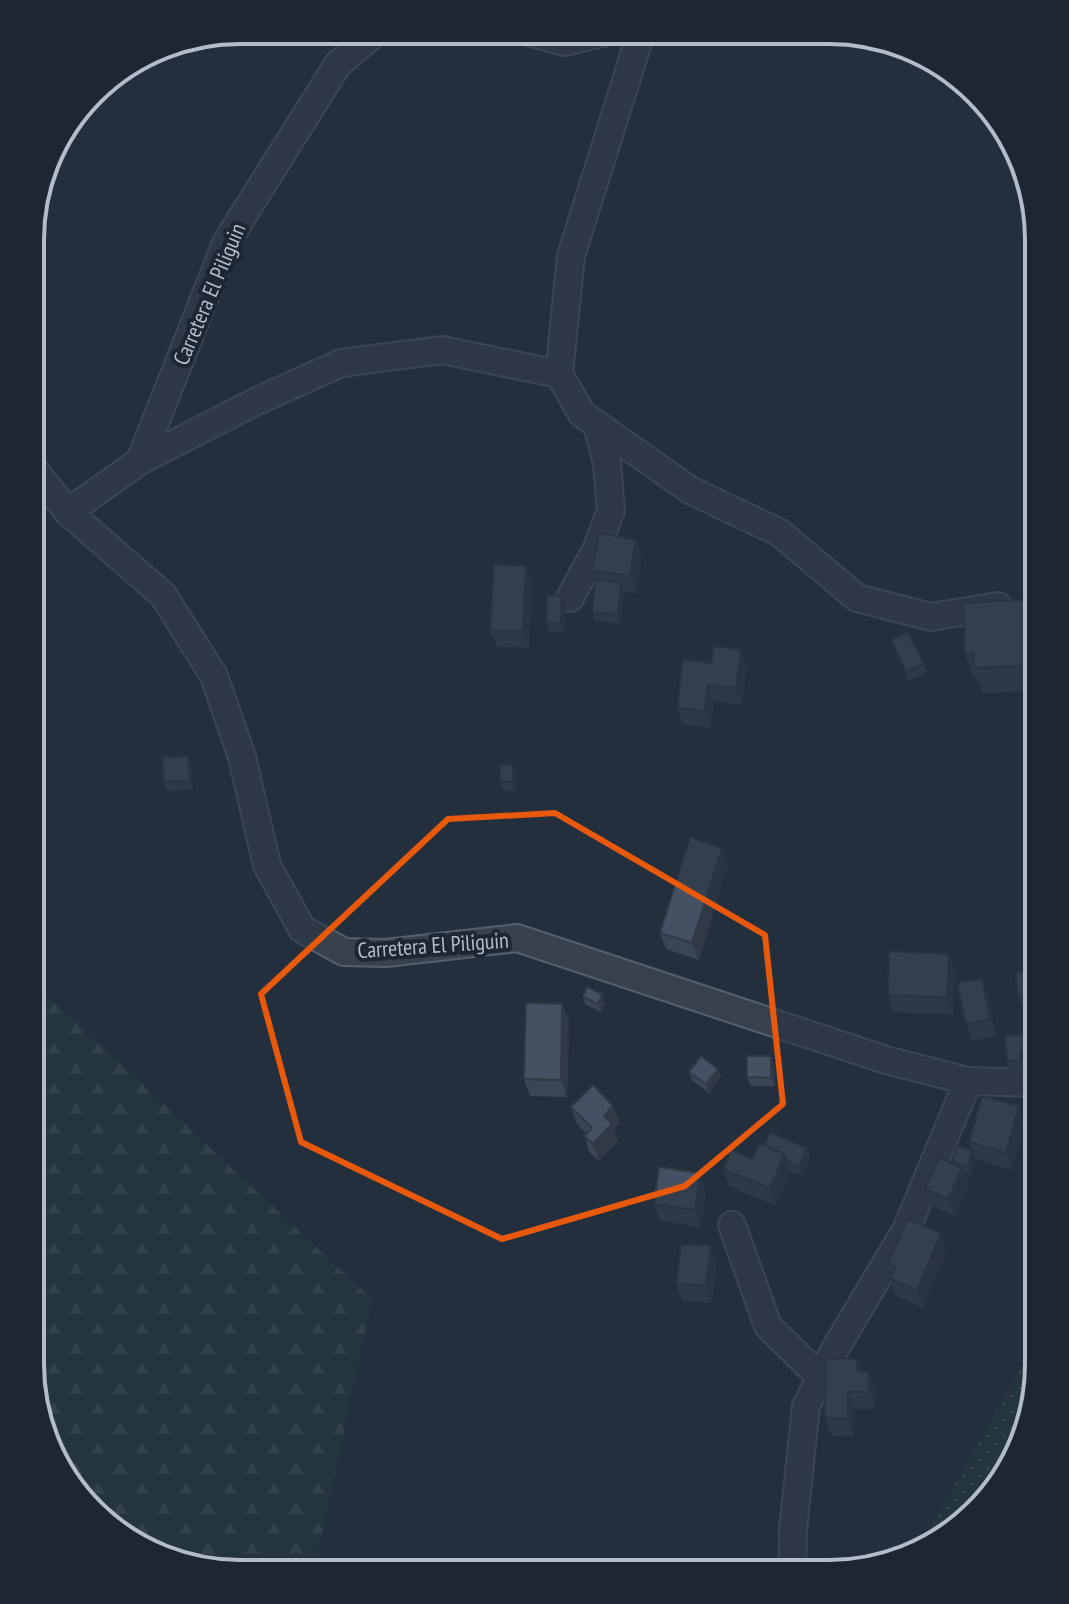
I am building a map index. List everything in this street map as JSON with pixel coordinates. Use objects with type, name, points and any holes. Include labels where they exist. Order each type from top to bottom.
[{"type":"street","name":"Carretera El Piliguin","points":[[140,461],[227,241],[338,64],[362,44]]},
{"type":"street","points":[[638,44],[571,256],[559,374],[582,414],[690,490],[780,533],[857,598],[931,617],[1021,603]]},
{"type":"street","points":[[68,512],[140,461],[257,401],[341,363],[442,350],[559,374]]},
{"type":"street","points":[[570,598],[597,548],[611,510],[607,463],[597,425]]},
{"type":"street","name":"Carretera El Piliguin","points":[[44,482],[68,512],[163,595],[214,676],[242,757],[267,865],[302,929],[344,952],[386,953],[517,938],[886,1060],[968,1081],[1025,1083]]},
{"type":"street","points":[[792,1560],[806,1406],[835,1349],[906,1230],[968,1081]]},
{"type":"street","points":[[732,1225],[768,1326],[820,1377]]},
{"type":"highlighted area","points":[[555,813],[765,935],[783,1104],[685,1186],[502,1239],[301,1142],[261,994],[448,819]]},
{"type":"green space","points":[[44,992],[372,1299],[317,1560],[240,1560],[189,1553],[142,1534],[101,1503],[70,1462],[59,1439],[44,1377]]},
{"type":"green space","points":[[1025,1361],[1021,1402],[1005,1451],[968,1503],[927,1534]]},
{"type":"building","points":[[599,533],[636,540],[630,576],[592,571]]},
{"type":"building","points":[[494,564],[526,566],[523,631],[490,630]]},
{"type":"building","points":[[595,579],[621,583],[618,615],[592,612]]},
{"type":"building","points":[[547,595],[562,596],[561,624],[546,623]]},
{"type":"building","points":[[1025,600],[1025,666],[974,668],[973,653],[965,654],[963,603]]},
{"type":"building","points":[[908,632],[924,664],[906,672],[891,640]]},
{"type":"building","points":[[714,646],[741,650],[736,688],[708,685],[705,711],[677,708],[683,659],[711,663]]},
{"type":"building","points":[[188,756],[190,781],[164,782],[162,757]]},
{"type":"building","points":[[513,764],[513,782],[500,782],[500,765]]},
{"type":"building","points":[[690,837],[722,848],[692,943],[660,933]]},
{"type":"building","points":[[889,951],[949,954],[947,998],[888,995]]},
{"type":"building","points":[[1025,971],[1025,996],[1018,997],[1015,972]]},
{"type":"building","points":[[982,978],[990,1019],[966,1024],[957,983]]},
{"type":"building","points":[[587,987],[602,994],[598,1004],[583,997]]},
{"type":"building","points":[[526,1003],[562,1004],[561,1080],[524,1079]]},
{"type":"building","points":[[1025,1034],[1025,1052],[1021,1052],[1021,1060],[1007,1061],[1005,1036]]},
{"type":"building","points":[[701,1056],[718,1069],[706,1084],[689,1072]]},
{"type":"building","points":[[747,1056],[771,1056],[771,1078],[747,1077]]},
{"type":"building","points":[[593,1085],[613,1106],[604,1116],[612,1124],[593,1144],[584,1136],[592,1128],[571,1107]]},
{"type":"building","points":[[982,1096],[1019,1106],[1006,1153],[969,1142]]},
{"type":"building","points":[[770,1132],[807,1148],[799,1167],[787,1162],[784,1154],[764,1146]]},
{"type":"building","points":[[759,1143],[784,1154],[770,1189],[723,1169],[731,1149],[752,1159]]},
{"type":"building","points":[[957,1146],[972,1150],[968,1166],[952,1162]]},
{"type":"building","points":[[939,1157],[962,1168],[948,1199],[925,1189]]},
{"type":"building","points":[[659,1167],[700,1173],[695,1210],[654,1204]]},
{"type":"building","points":[[907,1219],[941,1233],[917,1291],[890,1279],[895,1267],[888,1264]]},
{"type":"building","points":[[681,1244],[711,1245],[706,1286],[676,1284]]},
{"type":"building","points":[[826,1358],[857,1359],[857,1371],[869,1372],[869,1392],[848,1392],[848,1419],[825,1418]]}]
